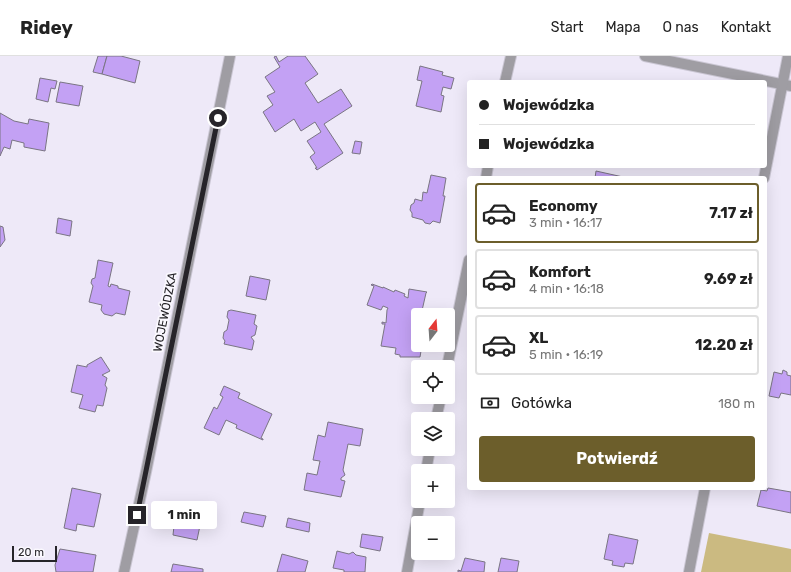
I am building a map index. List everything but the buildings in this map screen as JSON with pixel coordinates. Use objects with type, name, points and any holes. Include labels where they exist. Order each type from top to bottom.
[{"type":"street","name":"WOJEWÓDZKA","points":[[124,572],[146,472],[230,56]]},
{"type":"street","points":[[505,80],[511,56]]},
{"type":"street","points":[[646,56],[762,80]]},
{"type":"street","points":[[767,165],[786,85],[788,56]]},
{"type":"street","points":[[767,81],[786,85]]},
{"type":"street","points":[[448,360],[467,270]]},
{"type":"street","points":[[689,572],[705,490]]},
{"type":"street","points":[[407,572],[419,508]]},
{"type":"shaded area","points":[[709,533],[791,549],[791,572],[701,572]]},
{"type":"route","points":[[137,515],[218,118]]}]
